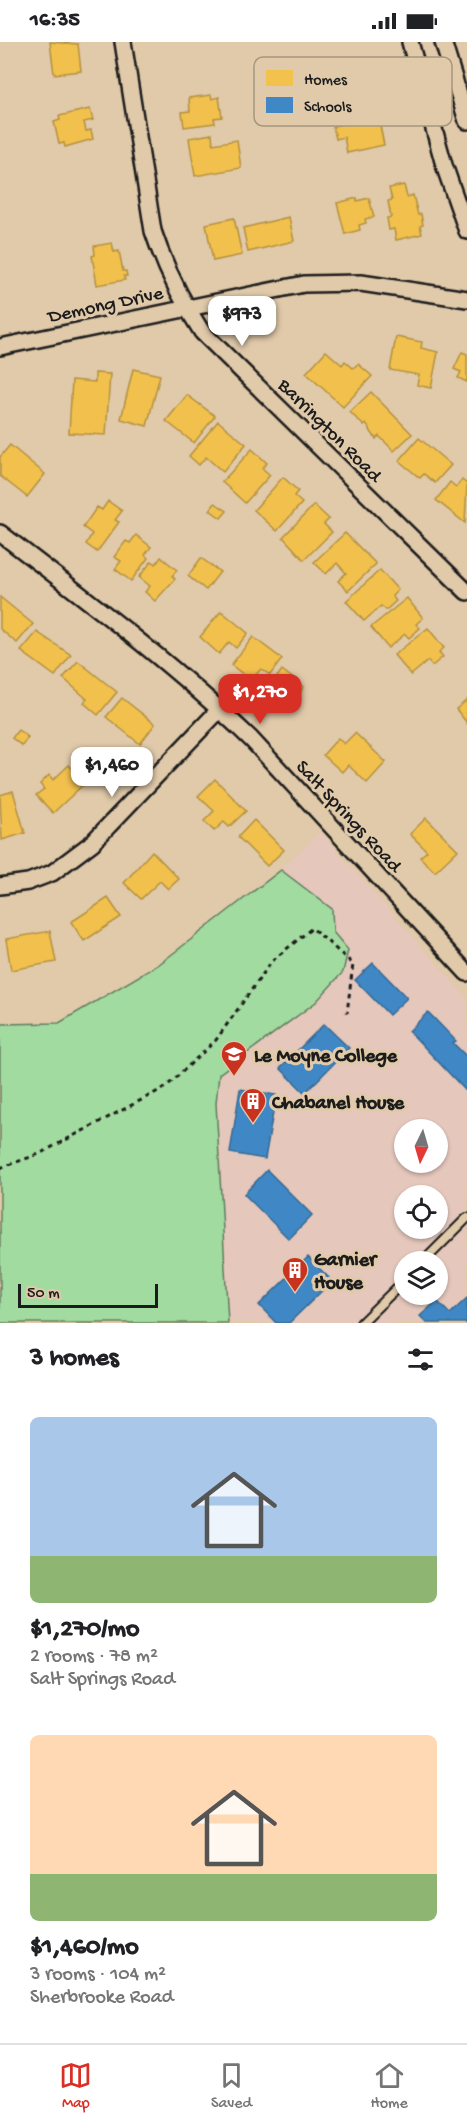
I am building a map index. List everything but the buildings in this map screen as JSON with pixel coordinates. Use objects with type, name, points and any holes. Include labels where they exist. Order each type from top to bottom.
[{"type":"street","name":"Barrington Road","points":[[123,42],[153,231],[162,258],[186,308],[202,332],[467,592]]},
{"type":"street","points":[[410,42],[414,57]]},
{"type":"street","points":[[443,42],[448,57]]},
{"type":"street","points":[[452,72],[467,121]]},
{"type":"street","points":[[433,126],[467,231]]},
{"type":"street","name":"Demong Drive","points":[[0,347],[304,284],[361,283],[467,299]]},
{"type":"street","name":"Salt Springs Road","points":[[0,533],[122,626],[220,709],[251,739],[467,973]]},
{"type":"street","points":[[0,886],[28,882],[52,873],[92,843],[220,709]]},
{"type":"lane","points":[[434,1251],[467,1218]]},
{"type":"lane","points":[[361,1323],[394,1291]]},
{"type":"path","points":[[0,1168],[39,1154],[166,1087],[216,1040],[272,961],[312,928],[353,964],[347,1013]]},
{"type":"shaded area","name":"Le Moyne College","points":[[320,832],[467,998],[467,1323],[0,1323],[0,1024],[59,1023],[158,966],[281,870]]},
{"type":"green space","points":[[281,870],[332,909],[333,932],[348,950],[343,972],[316,1002],[219,1074],[216,1103],[228,1323],[0,1323],[0,1024],[59,1023],[158,965]]},
{"type":"place","name":"Le Moyne College","points":[[234,1077]]},
{"type":"place","name":"Chabanel House","points":[[253,1124]]},
{"type":"place","name":"Garnier House","points":[[295,1293]]}]
